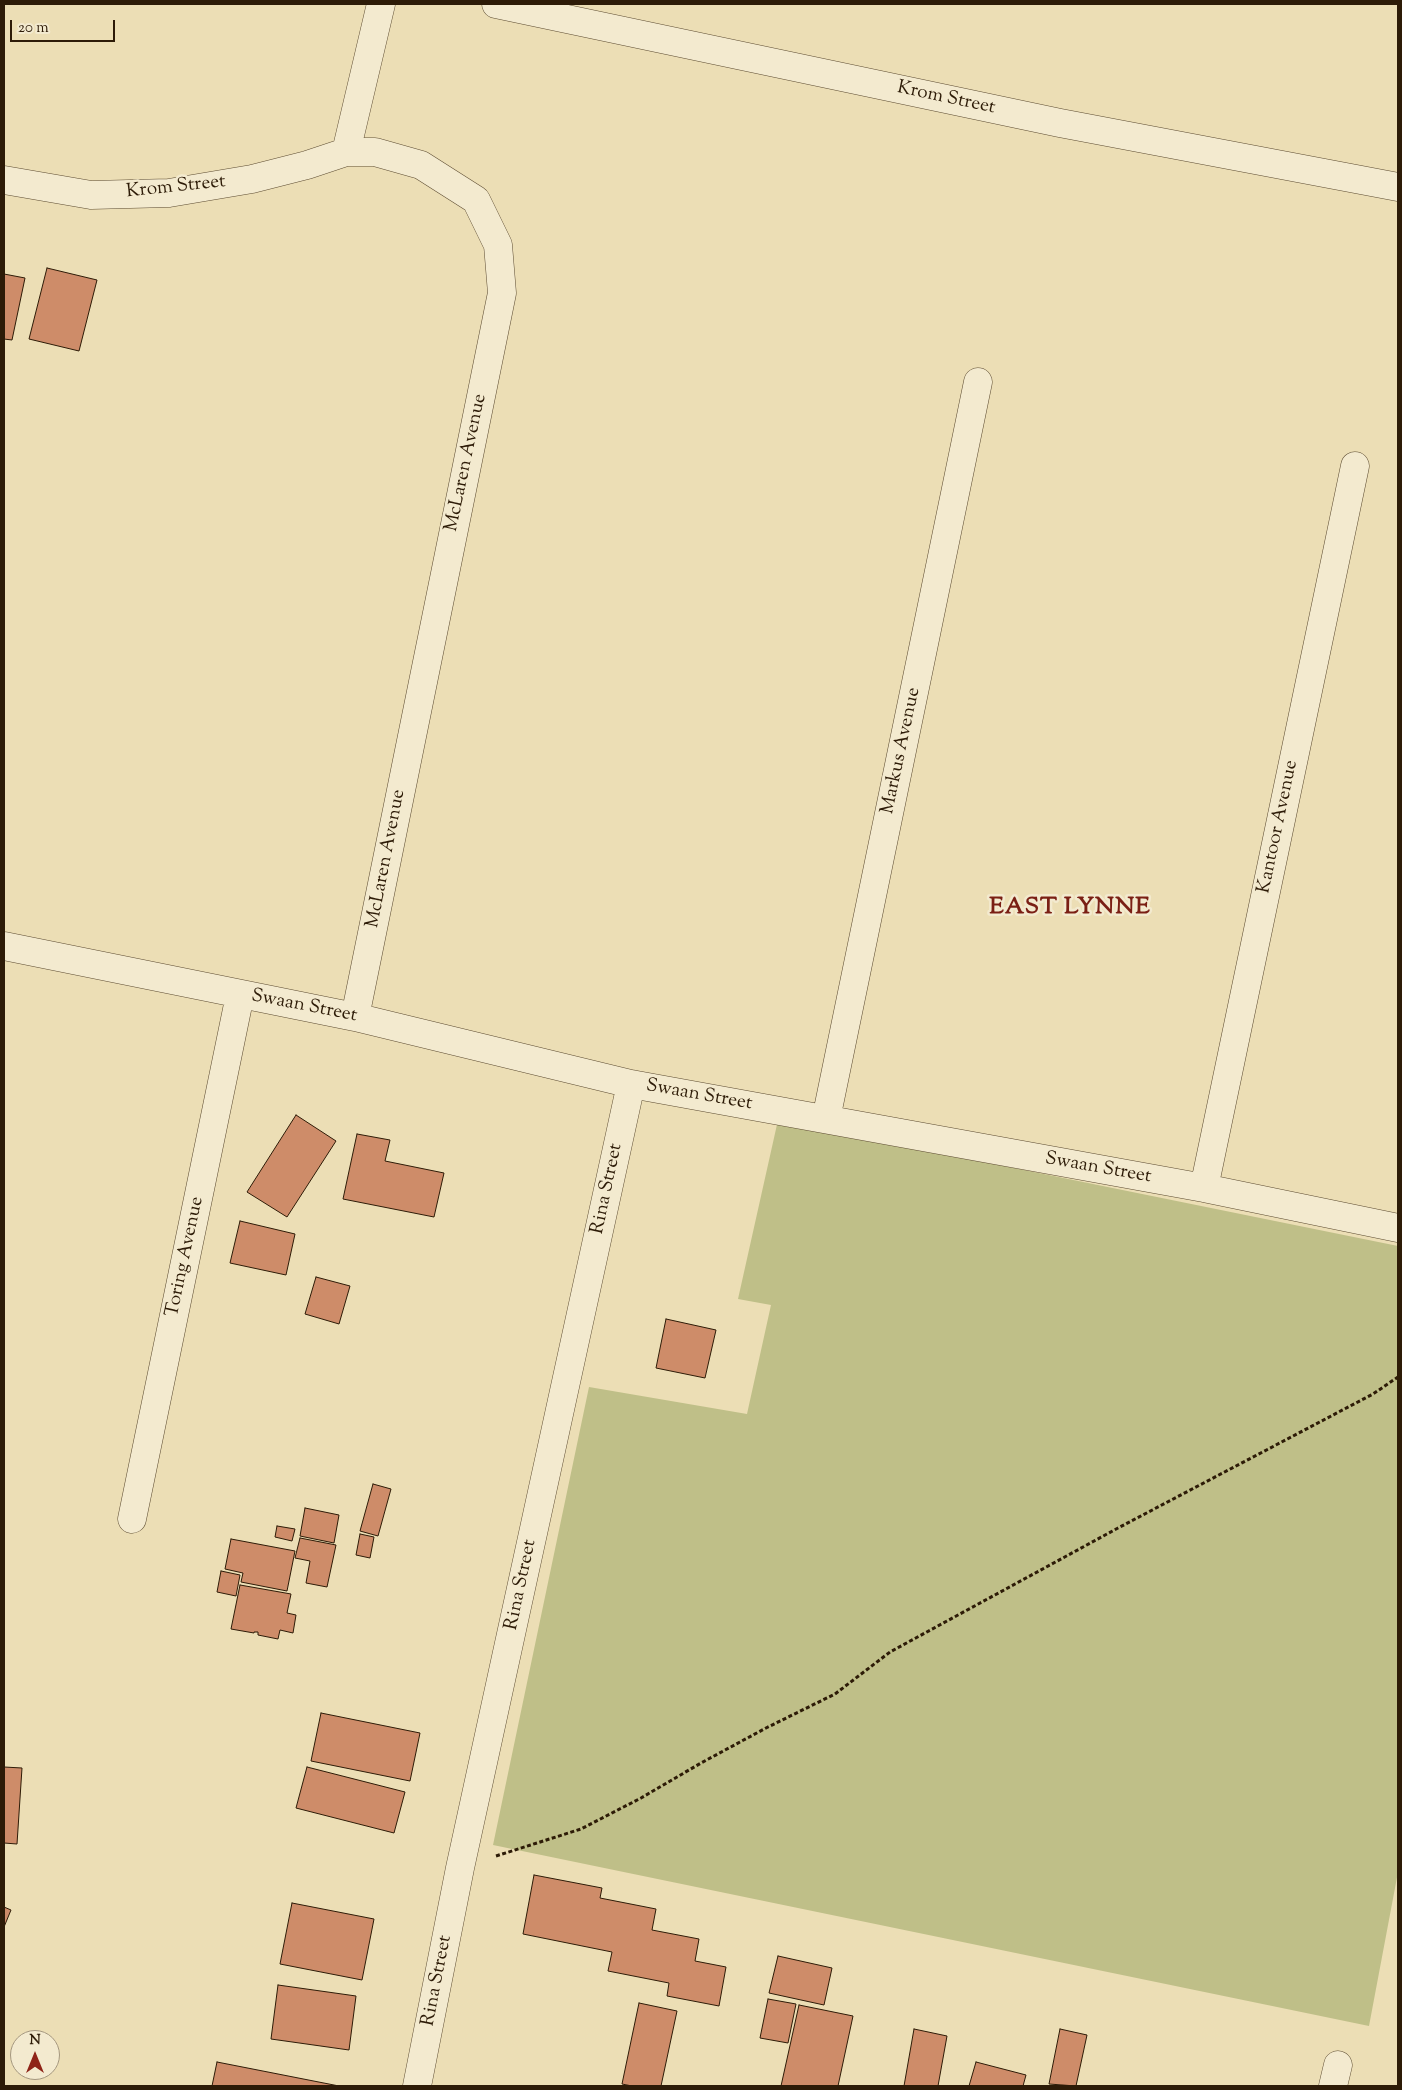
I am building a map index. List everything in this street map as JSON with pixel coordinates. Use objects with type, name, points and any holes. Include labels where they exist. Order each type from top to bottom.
[{"type":"street","points":[[346,152],[381,4]]},
{"type":"street","name":"Krom Street","points":[[496,4],[1060,123],[1398,187]]},
{"type":"street","name":"Krom Street","points":[[4,180],[91,195],[169,192],[252,178],[307,165],[346,152]]},
{"type":"street","name":"McLaren Avenue","points":[[346,152],[375,152],[421,165],[476,200],[498,245],[502,293],[355,1017]]},
{"type":"street","name":"Markus Avenue","points":[[826,1119],[978,382]]},
{"type":"street","name":"Kantoor Avenue","points":[[1204,1188],[1355,466]]},
{"type":"street","name":"Swaan Street","points":[[4,946],[355,1017],[631,1084],[1204,1188],[1398,1228]]},
{"type":"street","name":"Toring Avenue","points":[[132,1519],[240,995]]},
{"type":"street","name":"Rina Street","points":[[417,2086],[460,1868],[631,1084]]},
{"type":"path","points":[[460,1868],[581,1829],[641,1798],[766,1728],[835,1694],[890,1652],[1118,1528],[1373,1394],[1398,1377]]},
{"type":"green space","points":[[778,1120],[1398,1246],[1398,1872],[1369,2026],[493,1845],[589,1387],[747,1414],[771,1305],[738,1299]]},
{"type":"building","points":[[47,268],[97,280],[79,351],[29,339]]},
{"type":"building","points":[[4,274],[25,278],[12,340],[4,339]]},
{"type":"building","points":[[296,1115],[336,1141],[287,1217],[247,1192]]},
{"type":"building","points":[[357,1134],[390,1140],[385,1161],[444,1173],[434,1217],[343,1199]]},
{"type":"building","points":[[240,1221],[295,1234],[286,1275],[230,1263]]},
{"type":"building","points":[[316,1277],[350,1286],[339,1324],[305,1314]]},
{"type":"building","points":[[666,1319],[716,1330],[705,1378],[656,1368]]},
{"type":"building","points":[[373,1484],[391,1489],[378,1536],[360,1531]]},
{"type":"building","points":[[305,1508],[339,1515],[334,1543],[300,1536]]},
{"type":"building","points":[[277,1526],[295,1529],[292,1541],[275,1537]]},
{"type":"building","points":[[360,1534],[374,1537],[370,1558],[356,1555]]},
{"type":"building","points":[[300,1538],[336,1545],[327,1587],[306,1583],[310,1561],[295,1558]]},
{"type":"building","points":[[231,1539],[295,1551],[287,1591],[241,1582],[243,1573],[225,1569]]},
{"type":"building","points":[[221,1571],[240,1575],[236,1596],[217,1592]]},
{"type":"building","points":[[240,1585],[291,1594],[287,1613],[296,1615],[293,1633],[280,1630],[278,1639],[258,1635],[258,1632],[231,1629]]},
{"type":"building","points":[[321,1713],[420,1733],[410,1781],[311,1761]]},
{"type":"building","points":[[4,1767],[22,1768],[17,1844],[4,1843]]},
{"type":"building","points":[[307,1767],[405,1792],[394,1833],[296,1808]]},
{"type":"building","points":[[534,1875],[602,1888],[600,1898],[656,1909],[652,1930],[699,1939],[695,1961],[726,1967],[719,2006],[667,1996],[669,1983],[608,1971],[612,1952],[523,1934]]},
{"type":"building","points":[[292,1903],[374,1919],[362,1980],[280,1964]]},
{"type":"building","points":[[4,1907],[11,1910],[4,1927]]},
{"type":"building","points":[[778,1956],[832,1968],[824,2005],[769,1993]]},
{"type":"building","points":[[278,1985],[356,1996],[349,2050],[271,2039]]},
{"type":"building","points":[[768,1999],[796,2004],[788,2043],[760,2038]]},
{"type":"building","points":[[639,2003],[677,2011],[661,2086],[622,2084]]},
{"type":"building","points":[[799,2005],[853,2016],[838,2086],[781,2086]]},
{"type":"building","points":[[914,2029],[947,2036],[938,2086],[904,2086]]},
{"type":"building","points":[[1060,2029],[1087,2035],[1076,2086],[1049,2084]]},
{"type":"building","points":[[217,2062],[339,2086],[212,2086]]},
{"type":"building","points":[[976,2062],[1026,2075],[1023,2086],[969,2086]]},
{"type":"district","name":"EAST LYNNE","points":[[1070,909]]}]
